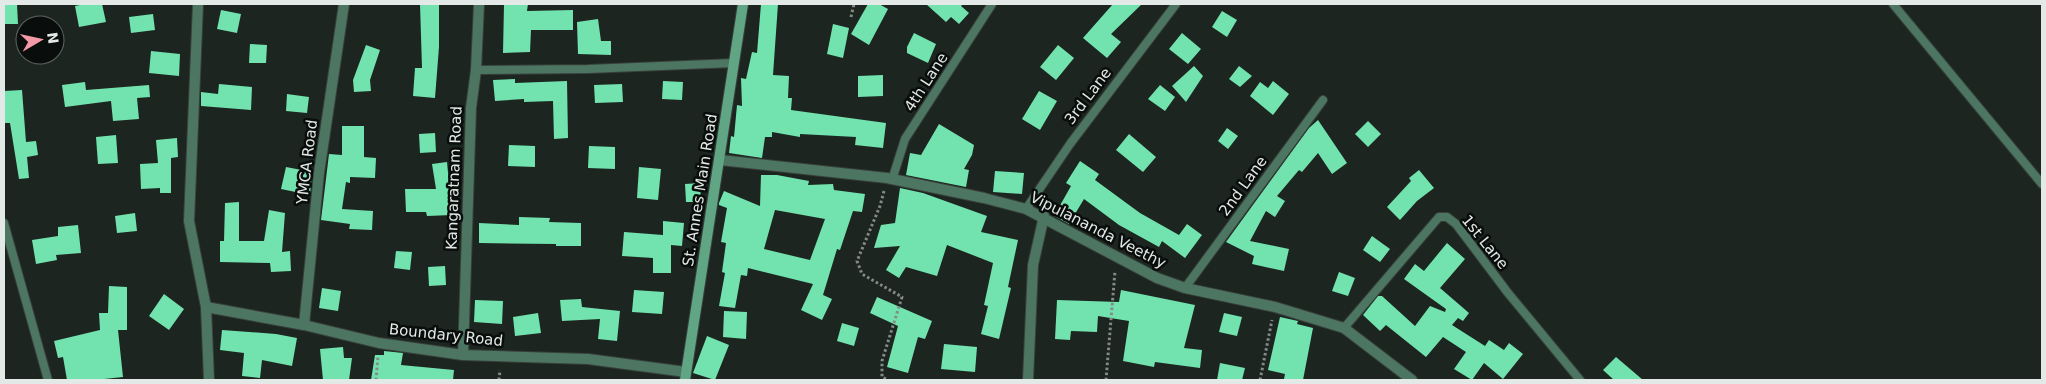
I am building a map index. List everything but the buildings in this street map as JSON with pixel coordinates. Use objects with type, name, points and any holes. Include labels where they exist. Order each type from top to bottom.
[{"type":"street","points":[[198,4],[189,220],[206,307],[209,380]]},
{"type":"street","name":"YMCA Road","points":[[304,325],[319,173],[344,4]]},
{"type":"street","name":"Kangaratnam Road","points":[[463,355],[471,108],[476,70],[479,4]]},
{"type":"street","name":"St. Annes Main Road","points":[[685,376],[743,4]]},
{"type":"street","name":"Vipulananda Veethy","points":[[720,160],[890,179],[984,198],[1026,209],[1044,216],[1116,258],[1157,278],[1186,288],[1275,307],[1344,328],[1412,380]]},
{"type":"street","points":[[1028,380],[1033,265],[1044,216]]},
{"type":"street","name":"Boundary Road","points":[[206,307],[304,325],[379,343],[463,355],[588,360],[685,376]]},
{"type":"lane","name":"4th Lane","points":[[890,179],[905,139],[992,4]]},
{"type":"lane","name":"3rd Lane","points":[[1026,209],[1070,144],[1176,4]]},
{"type":"lane","points":[[1894,4],[2042,184]]},
{"type":"lane","points":[[476,70],[588,69],[734,63]]},
{"type":"lane","name":"2nd Lane","points":[[1186,288],[1323,100]]},
{"type":"lane","name":"1st Lane","points":[[1344,328],[1439,217],[1447,217],[1456,224],[1508,293],[1580,380]]},
{"type":"lane","points":[[4,223],[48,380]]},
{"type":"path","points":[[851,17],[854,4]]},
{"type":"path","points":[[888,380],[882,377],[882,361],[902,297],[862,274],[857,261],[890,179]]},
{"type":"path","points":[[1106,380],[1116,258]]},
{"type":"path","points":[[1260,380],[1275,307]]},
{"type":"path","points":[[376,380],[379,343]]}]
